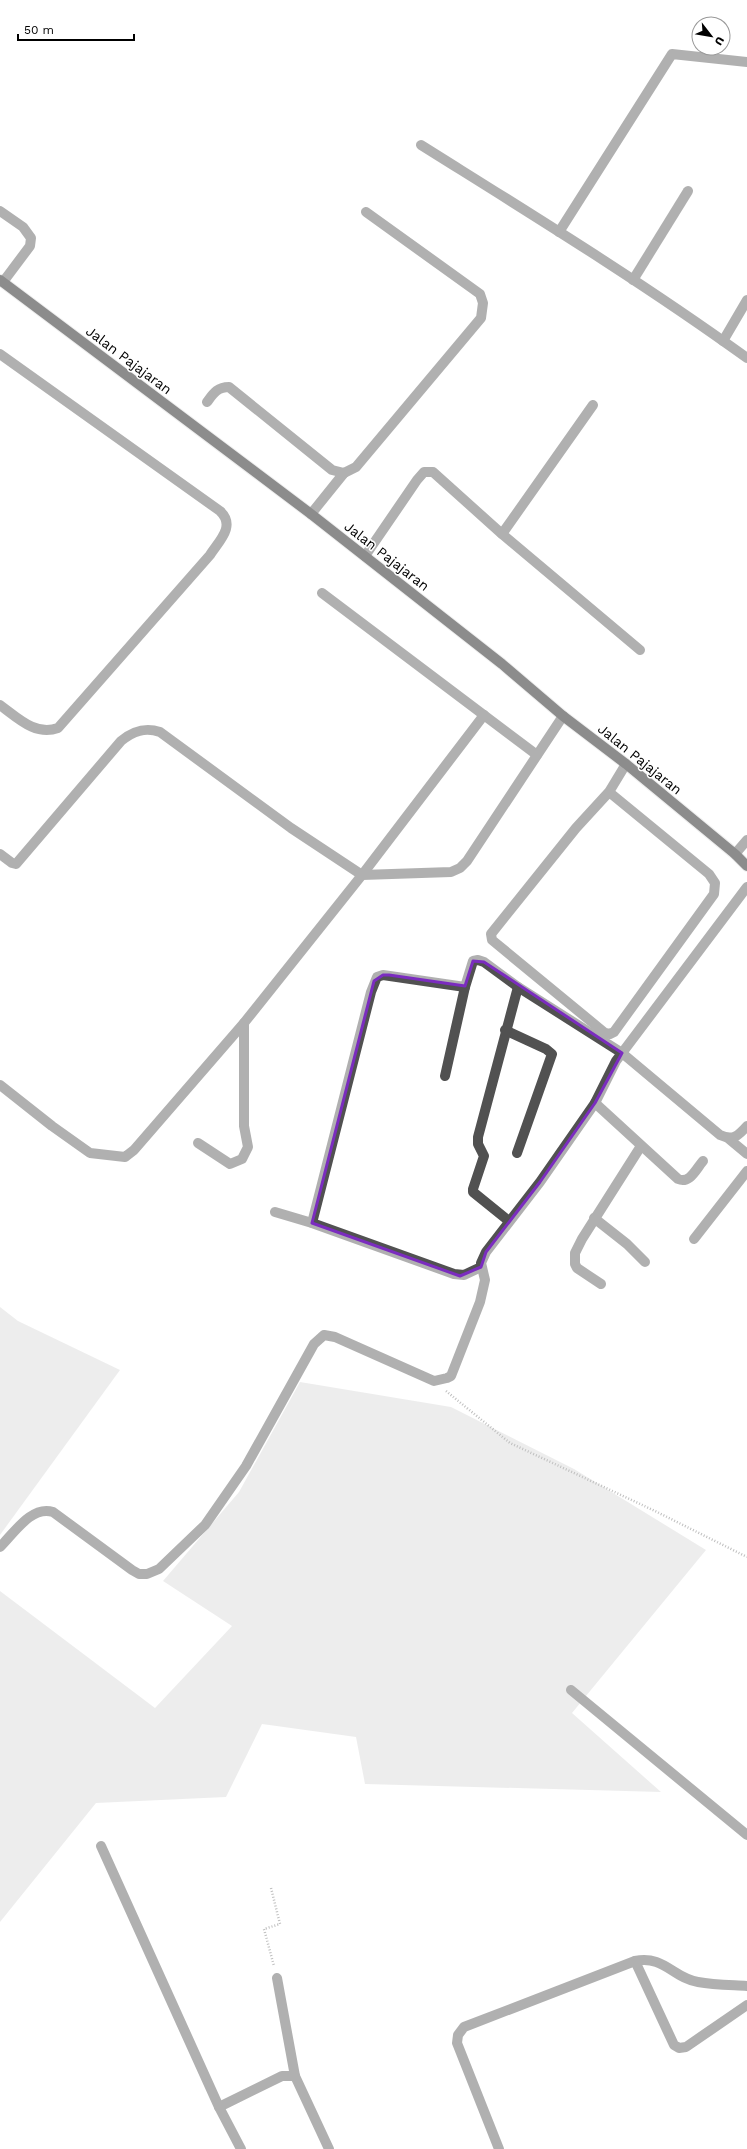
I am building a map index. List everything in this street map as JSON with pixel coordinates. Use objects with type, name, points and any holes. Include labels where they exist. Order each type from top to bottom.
[{"type":"main road","name":"Jalan Pajajaran","points":[[1,281],[365,556],[502,664],[563,716],[626,764],[735,854],[747,866]]},
{"type":"street","points":[[559,232],[672,54],[747,62]]},
{"type":"street","points":[[421,145],[633,280],[747,358]]},
{"type":"street","points":[[633,280],[688,191]]},
{"type":"street","points":[[0,212],[23,227],[30,238],[30,246],[1,281]]},
{"type":"street","points":[[311,514],[344,473],[356,467],[481,318],[483,303],[480,294],[366,212]]},
{"type":"street","points":[[723,341],[747,300]]},
{"type":"street","points":[[0,354],[220,511],[225,516],[227,522],[226,531],[210,555],[58,728],[51,730],[30,727],[0,705]]},
{"type":"street","points":[[207,402],[218,389],[229,387],[332,470],[344,473]]},
{"type":"street","points":[[502,534],[594,405]]},
{"type":"street","points":[[365,556],[417,480],[424,472],[433,472],[502,534],[640,650]]},
{"type":"street","points":[[322,593],[537,755]]},
{"type":"street","points":[[0,1085],[90,1154],[125,1157],[134,1150],[244,1023],[362,874],[484,715]]},
{"type":"street","points":[[0,854],[12,863],[16,864],[121,741],[132,732],[151,729],[160,732],[292,828],[362,874],[451,872],[460,868],[467,861],[563,716]]},
{"type":"street","points":[[609,792],[709,874],[715,883],[714,894],[614,1032],[610,1034],[605,1033],[492,940],[491,934],[576,828],[609,792],[626,764]]},
{"type":"street","points":[[735,854],[747,840]]},
{"type":"street","points":[[0,1547],[35,1511],[47,1510],[53,1512],[139,1574],[147,1574],[159,1569],[205,1525],[225,1498],[246,1466],[314,1344],[324,1336],[335,1337],[434,1381],[447,1378],[453,1372],[480,1302],[485,1280],[481,1267],[482,1258],[540,1182],[595,1103],[622,1053],[747,887]]},
{"type":"street","points":[[445,1076],[464,987],[472,961],[478,960],[622,1053],[720,1135],[729,1139],[747,1154]]},
{"type":"street","points":[[312,1223],[374,981],[377,977],[383,974],[464,987]]},
{"type":"street","points":[[509,1221],[473,1192],[473,1189],[484,1156],[478,1144],[478,1137],[505,1030],[518,987]]},
{"type":"street","points":[[198,1143],[230,1164],[242,1159],[248,1147],[244,1126],[244,1023]]},
{"type":"street","points":[[505,1030],[546,1049],[552,1054],[518,1153]]},
{"type":"street","points":[[595,1103],[640,1146],[678,1179],[683,1181],[688,1179],[703,1161]]},
{"type":"street","points":[[729,1139],[737,1137],[747,1126]]},
{"type":"street","points":[[601,1284],[575,1264],[575,1253],[594,1218],[640,1146]]},
{"type":"street","points":[[694,1239],[747,1171]]},
{"type":"street","points":[[275,1212],[312,1223],[454,1274],[464,1275],[481,1267]]},
{"type":"street","points":[[594,1218],[627,1244],[645,1262]]},
{"type":"street","points":[[571,1690],[747,1835]]},
{"type":"street","points":[[102,1846],[240,2149]]},
{"type":"street","points":[[499,2149],[457,2043],[458,2035],[464,2027],[635,1961],[647,1959],[663,1964],[688,1979],[698,1982],[747,1986]]},
{"type":"street","points":[[635,1961],[674,2046],[682,2049],[686,2047],[747,2005]]},
{"type":"street","points":[[277,1978],[295,2076],[330,2149]]},
{"type":"street","points":[[220,2107],[282,2076],[295,2076]]},
{"type":"path","points":[[434,1381],[510,1443],[655,1511],[747,1557]]},
{"type":"path","points":[[271,1888],[280,1924],[264,1929],[277,1978]]},
{"type":"highlighted area","points":[[473,961],[484,962],[622,1053],[595,1103],[540,1182],[486,1252],[481,1267],[460,1276],[312,1223],[374,981],[383,975],[389,975],[465,986]]},
{"type":"shaded area","points":[[0,1307],[18,1321],[120,1370],[0,1535]]},
{"type":"shaded area","points":[[300,1382],[451,1407],[574,1469],[706,1550],[572,1713],[661,1792],[365,1784],[356,1737],[262,1724],[226,1797],[96,1803],[0,1922],[0,1591],[155,1708],[232,1626],[163,1581],[239,1492]]}]
